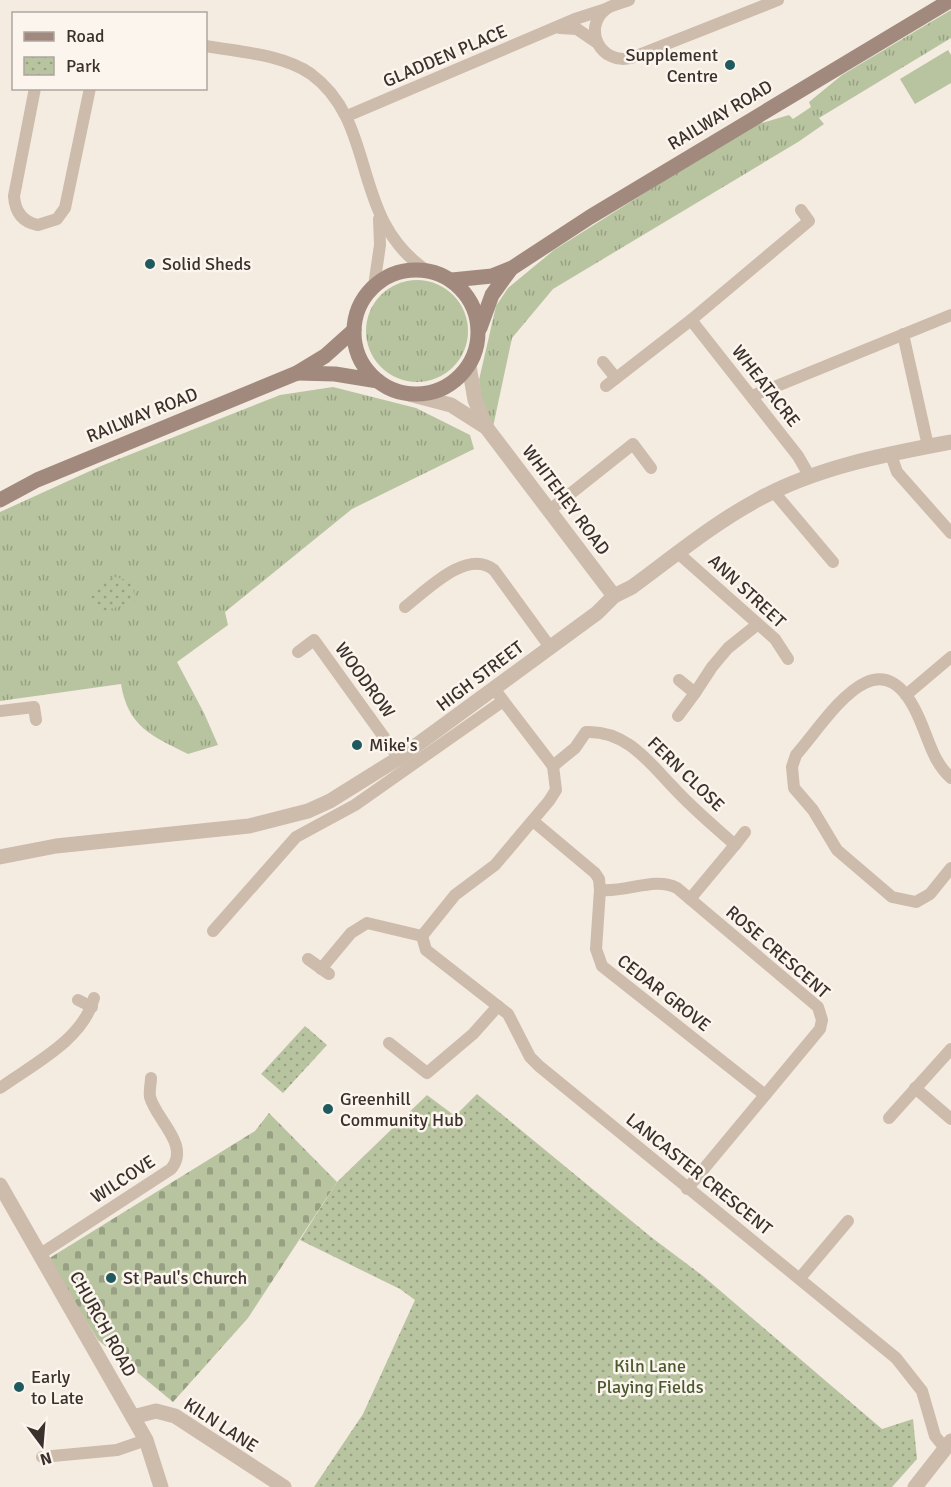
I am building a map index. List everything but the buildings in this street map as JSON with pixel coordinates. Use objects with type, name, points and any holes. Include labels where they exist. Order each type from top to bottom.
[{"type":"main road","name":"RAILWAY ROAD","points":[[452,280],[492,276],[512,268],[590,217],[951,0]]},
{"type":"main road","name":"RAILWAY ROAD","points":[[479,330],[492,295],[512,268]]},
{"type":"main road","points":[[407,270],[426,270],[452,280],[471,302],[479,330],[477,349],[469,366],[458,379],[443,388],[427,393],[409,394],[393,390],[378,381],[364,367],[356,350],[354,330],[360,306],[374,286],[389,275],[407,270]]},
{"type":"main road","name":"RAILWAY ROAD","points":[[1,498],[114,447],[297,373],[325,356],[354,330]]},
{"type":"main road","name":"RAILWAY ROAD","points":[[297,373],[335,374],[378,381]]},
{"type":"street","name":"GLADDEN PLACE","points":[[347,116],[575,19],[629,0]]},
{"type":"street","points":[[556,29],[577,29],[596,42],[607,56],[622,60],[778,0]]},
{"type":"street","points":[[596,42],[597,25],[606,9]]},
{"type":"street","points":[[207,46],[284,61],[310,74],[328,90],[347,116],[379,218],[380,245],[374,286]]},
{"type":"street","points":[[35,90],[14,196],[17,211],[21,217],[38,225],[57,219],[65,208],[90,90]]},
{"type":"street","points":[[603,362],[611,382],[691,320],[809,221],[801,210]]},
{"type":"street","points":[[379,218],[403,253],[426,270]]},
{"type":"street","points":[[752,396],[951,315]]},
{"type":"street","name":"WHEATACRE","points":[[691,320],[798,456],[810,477]]},
{"type":"street","points":[[903,334],[928,446]]},
{"type":"street","points":[[469,366],[475,400],[486,428]]},
{"type":"street","points":[[409,394],[452,405],[486,428]]},
{"type":"street","name":"WHITEHEY ROAD","points":[[486,428],[614,596]]},
{"type":"street","name":"HIGH STREET","points":[[0,857],[56,846],[273,822],[296,816],[330,801],[499,695],[550,647],[597,613],[614,596],[632,587],[732,514],[773,491],[810,477],[891,455],[951,442]]},
{"type":"street","points":[[550,510],[633,444],[651,468]]},
{"type":"street","points":[[891,455],[897,471],[951,533]]},
{"type":"street","points":[[773,491],[833,562]]},
{"type":"street","name":"ANN STREET","points":[[678,553],[775,639],[788,659]]},
{"type":"street","points":[[405,607],[459,567],[471,562],[483,563],[494,570],[550,647]]},
{"type":"street","points":[[678,716],[728,648],[758,624]]},
{"type":"street","name":"WOODROW","points":[[298,652],[314,640],[399,758]]},
{"type":"street","points":[[906,695],[951,657]]},
{"type":"street","points":[[951,778],[934,756],[917,713],[906,695],[896,684],[881,679],[865,681],[852,690],[796,755],[792,779],[794,788],[813,810],[837,850],[892,897],[916,902],[930,894],[951,868]]},
{"type":"street","points":[[679,680],[695,693]]},
{"type":"street","points":[[213,931],[296,837],[355,804],[499,695],[552,765],[556,790],[495,865],[455,895],[422,936],[367,923],[351,933],[325,972],[308,959]]},
{"type":"street","points":[[0,711],[34,707],[36,720]]},
{"type":"street","name":"FERN CLOSE","points":[[552,765],[574,748],[586,732],[602,734],[628,744],[647,756],[674,788],[735,845]]},
{"type":"street","points":[[533,821],[595,873],[599,879],[600,890]]},
{"type":"street","points":[[690,898],[745,832]]},
{"type":"street","name":"ROSE CRESCENT","points":[[600,890],[624,890],[667,882],[690,898],[818,1007],[821,1014],[820,1029],[687,1189]]},
{"type":"street","name":"CEDAR GROVE","points":[[600,890],[596,950],[602,966],[765,1095]]},
{"type":"street","name":"LANCASTER CRESCENT","points":[[422,936],[426,950],[498,1006],[514,1023],[534,1062],[687,1189],[800,1278],[907,1369],[922,1391],[935,1436],[948,1444]]},
{"type":"street","points":[[0,1088],[75,1033],[90,1015],[93,1003],[78,1000]]},
{"type":"street","points":[[389,1043],[427,1073],[473,1034],[498,1006]]},
{"type":"street","points":[[889,1118],[951,1049]]},
{"type":"street","name":"WILCOVE","points":[[42,1254],[171,1169],[176,1163],[177,1148],[150,1097],[151,1078]]},
{"type":"street","points":[[915,1088],[951,1119]]},
{"type":"street","name":"CHURCH ROAD","points":[[0,1185],[42,1254],[134,1417],[146,1440],[161,1487]]},
{"type":"street","points":[[800,1278],[848,1221]]},
{"type":"street","name":"KILN LANE","points":[[134,1417],[156,1411],[175,1416],[284,1487]]},
{"type":"street","points":[[42,1457],[117,1450],[146,1440]]},
{"type":"street","points":[[915,1487],[948,1444]]},
{"type":"green space","points":[[951,10],[951,38],[819,118],[824,124],[798,142],[553,289],[512,338],[493,427],[483,410],[479,380],[496,306],[508,288],[554,250],[755,125],[789,115],[793,119],[811,107],[809,102],[842,75]]},
{"type":"green space","points":[[948,50],[951,55],[951,83],[915,104],[900,79]]},
{"type":"green space","points":[[417,280],[436,284],[453,295],[464,312],[468,331],[464,350],[453,367],[436,378],[417,382],[398,378],[381,367],[370,350],[366,331],[370,312],[381,295],[398,284]]},
{"type":"green space","points":[[333,387],[416,408],[470,435],[474,449],[352,509],[225,612],[228,625],[177,662],[218,745],[188,754],[163,742],[144,728],[129,711],[121,684],[0,701],[0,512],[101,466],[280,395]]},
{"type":"green space","points":[[115,577],[126,580],[133,586],[135,602],[103,611],[90,597],[93,588]]},
{"type":"green space","points":[[305,1026],[327,1045],[283,1093],[261,1074]]},
{"type":"green space","name":"Kiln Lane Playing Fields","points":[[477,1094],[651,1237],[703,1276],[882,1429],[913,1419],[917,1459],[892,1487],[314,1487],[363,1414],[415,1300],[400,1289],[300,1240],[337,1182],[427,1095],[455,1116]]},
{"type":"green space","points":[[269,1113],[337,1182],[248,1318],[173,1402],[98,1340],[48,1259],[255,1131]]},
{"type":"place","name":"Supplement Centre","points":[[730,65]]},
{"type":"place","name":"Solid Sheds","points":[[150,264]]},
{"type":"place","name":"Mike's","points":[[357,745]]},
{"type":"place","name":"Greenhill Community Hub","points":[[328,1109]]},
{"type":"place","name":"St Paul's Church","points":[[111,1278]]},
{"type":"place","name":"Early to Late","points":[[19,1387]]}]
